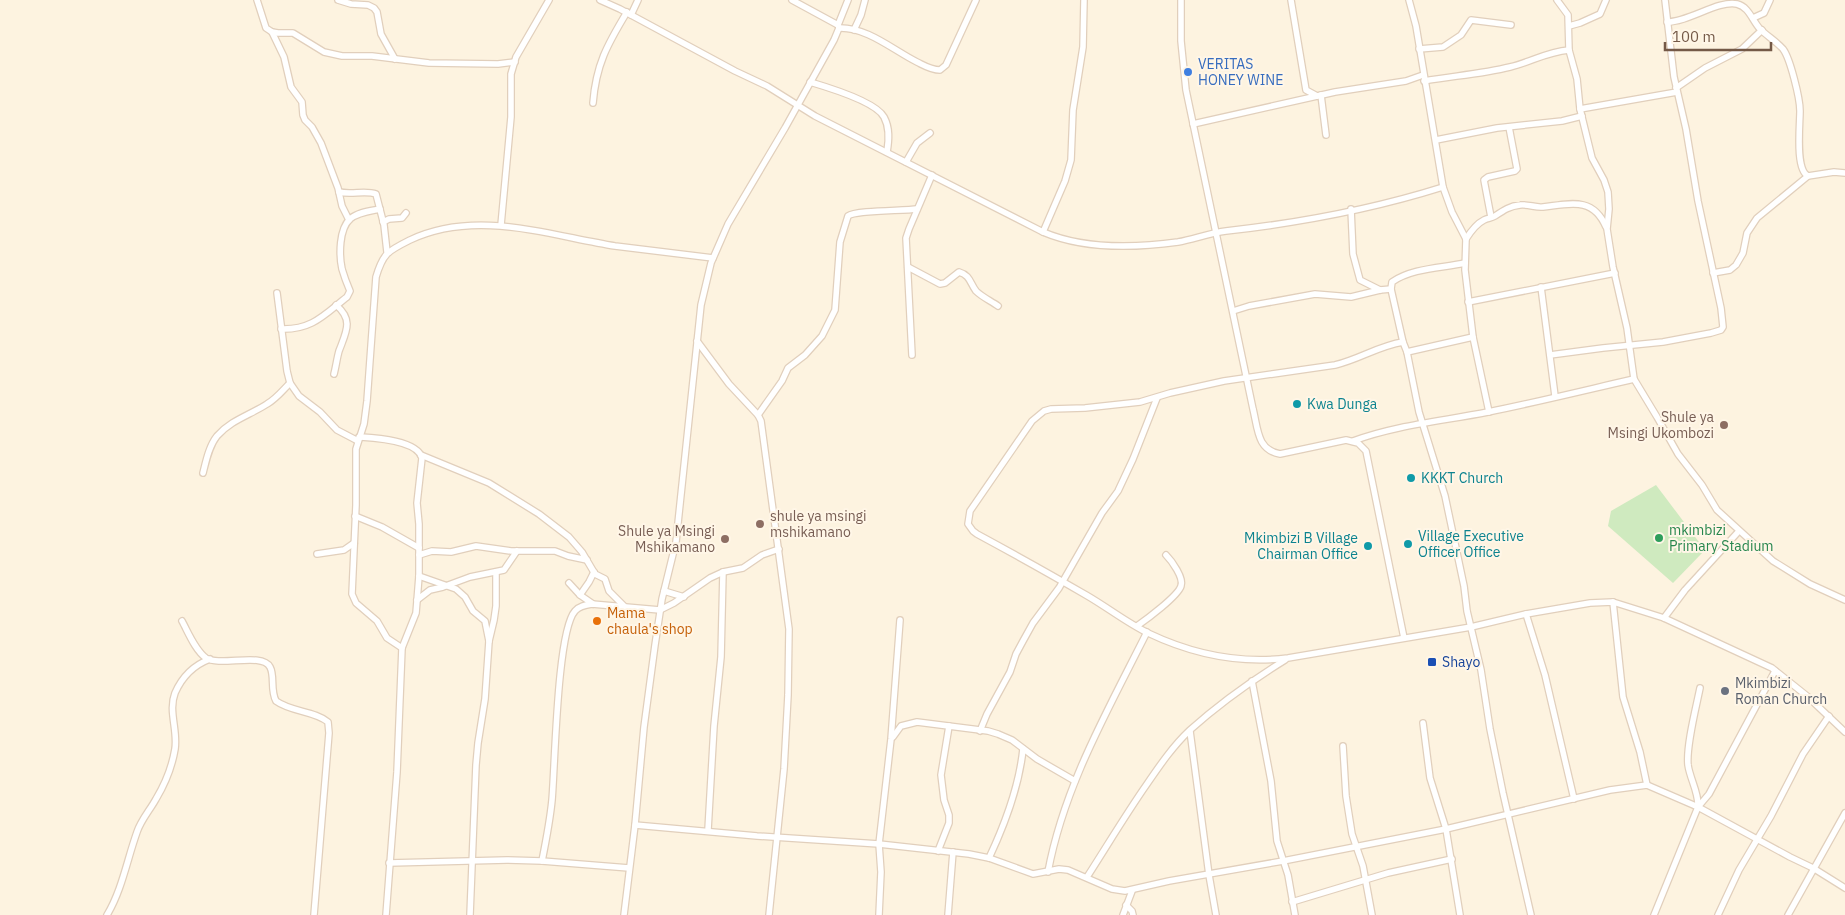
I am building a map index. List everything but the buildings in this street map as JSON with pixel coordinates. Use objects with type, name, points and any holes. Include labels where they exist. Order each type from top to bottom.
[{"type":"street","points":[[257,0],[266,28],[272,32],[284,57],[291,87],[302,102],[303,115],[320,142],[339,192],[342,206],[349,220]]},
{"type":"street","points":[[338,0],[351,4],[367,2],[377,12],[381,34],[395,59]]},
{"type":"street","points":[[501,226],[511,117],[511,74],[515,62],[549,0]]},
{"type":"street","points":[[600,0],[767,86],[797,106],[1042,232],[1066,240],[1126,246],[1179,242],[1216,234],[1285,224],[1405,198],[1443,187]]},
{"type":"street","points":[[593,103],[594,86],[599,64],[638,0]]},
{"type":"street","points":[[792,0],[838,27],[854,30],[876,39],[928,68],[940,70],[946,65],[976,0]]},
{"type":"street","points":[[624,915],[644,727],[660,610],[676,542],[700,305],[706,280],[728,224],[834,40],[848,0]]},
{"type":"street","points":[[854,30],[861,15],[864,0]]},
{"type":"street","points":[[1042,232],[1065,181],[1070,160],[1073,110],[1083,47],[1084,0]]},
{"type":"street","points":[[1181,0],[1182,68],[1232,311],[1263,446],[1271,452],[1280,454],[1341,441],[1353,441],[1368,436],[1489,412],[1634,379]]},
{"type":"street","points":[[1291,0],[1306,90],[1300,101]]},
{"type":"street","points":[[1409,0],[1416,26],[1443,187],[1449,205],[1466,239],[1465,263],[1468,302],[1473,337],[1489,412]]},
{"type":"street","points":[[1557,0],[1568,16],[1569,50],[1577,79],[1580,109],[1592,158],[1608,192],[1607,229],[1630,345],[1634,379],[1678,454],[1702,485],[1717,510],[1764,554],[1784,569],[1845,600]]},
{"type":"street","points":[[1569,26],[1600,14],[1606,0]]},
{"type":"street","points":[[1550,356],[1663,342],[1721,330],[1724,322],[1698,201],[1686,129],[1676,90],[1665,0]]},
{"type":"street","points":[[1753,18],[1764,13],[1770,0]]},
{"type":"street","points":[[1668,22],[1690,18],[1724,4],[1734,2],[1780,45],[1789,61],[1800,104],[1801,166],[1804,174],[1808,176]]},
{"type":"street","points":[[1419,49],[1440,48],[1447,45],[1460,35],[1471,20],[1511,25]]},
{"type":"street","points":[[1580,109],[1676,90],[1705,68],[1742,49],[1762,30]]},
{"type":"street","points":[[272,32],[293,33],[324,52],[342,56],[372,56],[429,63],[498,64],[515,62]]},
{"type":"street","points":[[1193,124],[1300,101],[1319,95],[1424,78],[1498,70],[1527,63],[1542,55],[1569,50]]},
{"type":"street","points":[[810,82],[855,98],[879,111],[885,118],[889,132],[887,152]]},
{"type":"street","points":[[1306,90],[1319,95]]},
{"type":"street","points":[[1319,95],[1326,135]]},
{"type":"street","points":[[1436,140],[1582,116]]},
{"type":"street","points":[[1491,217],[1484,180],[1488,177],[1517,169],[1509,127]]},
{"type":"street","points":[[906,162],[917,143],[930,133]]},
{"type":"street","points":[[1713,273],[1730,270],[1736,265],[1743,253],[1747,233],[1756,218],[1808,176],[1834,172],[1845,173]]},
{"type":"street","points":[[912,355],[907,234],[932,175]]},
{"type":"street","points":[[339,192],[376,194],[388,252]]},
{"type":"street","points":[[1466,239],[1478,224],[1506,208],[1518,205],[1542,207],[1573,203],[1583,204],[1601,217],[1607,229]]},
{"type":"street","points":[[281,329],[306,327],[347,297],[350,291],[341,260],[342,240],[349,220],[358,214],[380,209]]},
{"type":"street","points":[[758,416],[782,382],[787,369],[806,354],[819,340],[832,318],[835,310],[840,242],[848,216],[855,212],[917,209]]},
{"type":"street","points":[[1351,210],[1353,254],[1360,280],[1380,290]]},
{"type":"street","points":[[383,222],[389,219],[402,218],[406,213]]},
{"type":"street","points":[[402,648],[387,638],[377,621],[359,607],[353,599],[356,449],[364,424],[368,401],[376,277],[380,262],[388,252],[432,231],[471,226],[501,226],[520,227],[616,246],[714,258]]},
{"type":"street","points":[[1465,263],[1419,272],[1396,279],[1392,282],[1391,289],[1407,352],[1415,398],[1445,496],[1481,670],[1490,729],[1507,813],[1531,915]]},
{"type":"street","points":[[908,267],[940,284],[945,283],[959,272],[964,274],[977,291],[998,306]]},
{"type":"street","points":[[1468,302],[1615,274]]},
{"type":"street","points":[[1541,287],[1555,396]]},
{"type":"street","points":[[1232,311],[1248,306],[1315,294],[1353,297],[1391,289]]},
{"type":"street","points":[[277,293],[290,383],[299,396],[320,412],[331,426],[359,439],[392,440],[411,447],[421,455],[489,482],[539,514],[569,537],[594,572],[605,579],[609,591],[624,606]]},
{"type":"street","points":[[334,374],[338,354],[346,335],[347,324],[345,314],[336,305]]},
{"type":"street","points":[[1407,352],[1473,337]]},
{"type":"street","points":[[697,341],[761,421],[769,489],[779,549],[789,629],[786,734],[778,837],[769,915]]},
{"type":"street","points":[[1403,342],[1383,346],[1361,357],[1335,365],[1193,387],[1140,402],[1051,409],[1039,414],[1014,446],[970,512],[968,524],[973,532],[1147,632],[1192,650],[1224,658],[1264,661],[1288,658],[1471,627],[1526,614],[1590,603],[1612,602],[1664,618],[1752,657],[1776,671],[1845,732]]},
{"type":"street","points":[[203,473],[209,451],[217,437],[235,421],[267,404],[290,383]]},
{"type":"street","points":[[980,731],[1010,672],[1023,641],[1062,582],[1102,513],[1118,491],[1157,398]]},
{"type":"street","points":[[1353,441],[1361,445],[1366,451],[1370,463],[1404,638]]},
{"type":"street","points":[[386,915],[397,772],[402,648],[414,619],[419,576],[417,503],[421,455]]},
{"type":"street","points":[[355,516],[382,527],[419,551],[451,552],[476,546],[516,551],[556,551],[587,560]]},
{"type":"street","points":[[1664,618],[1685,590],[1739,531]]},
{"type":"street","points":[[317,554],[344,550],[354,543]]},
{"type":"street","points":[[542,861],[552,799],[565,635],[574,611],[582,605],[593,604],[660,610],[707,580],[724,572],[743,568],[762,555],[779,549]]},
{"type":"street","points":[[417,600],[427,591],[470,577],[504,570],[516,551]]},
{"type":"street","points":[[1137,626],[1169,600],[1181,587],[1182,582],[1175,567],[1166,555]]},
{"type":"street","points":[[470,915],[475,779],[478,743],[485,700],[489,641],[496,606],[496,572]]},
{"type":"street","points":[[580,595],[594,572]]},
{"type":"street","points":[[708,830],[715,719],[722,649],[724,572]]},
{"type":"street","points":[[419,576],[456,589],[465,597],[473,611],[486,624],[489,641]]},
{"type":"street","points":[[569,583],[580,595],[593,604]]},
{"type":"street","points":[[664,591],[684,596]]},
{"type":"street","points":[[1612,602],[1623,697],[1640,752],[1647,785]]},
{"type":"street","points":[[1526,614],[1545,675],[1574,799]]},
{"type":"street","points":[[879,915],[882,872],[880,844],[891,739],[900,620]]},
{"type":"street","points":[[182,621],[201,653],[210,659]]},
{"type":"street","points":[[1048,872],[1056,837],[1075,781],[1147,632]]},
{"type":"street","points":[[1087,877],[1123,818],[1163,760],[1190,731],[1252,681],[1288,658]]},
{"type":"street","points":[[107,915],[127,867],[137,832],[156,800],[169,772],[176,737],[172,710],[174,696],[193,667],[210,659],[266,663],[271,668],[272,688],[276,701],[284,706],[322,718],[328,722],[329,733],[314,915]]},
{"type":"street","points":[[1654,915],[1698,807],[1709,794],[1776,671]]},
{"type":"street","points":[[1252,681],[1271,781],[1276,841],[1288,875],[1295,915]]},
{"type":"street","points":[[1698,807],[1688,759],[1700,688]]},
{"type":"street","points":[[1718,915],[1803,754],[1829,716]]},
{"type":"street","points":[[891,739],[901,726],[917,722],[988,731],[1009,738],[1023,750],[1075,781]]},
{"type":"street","points":[[1422,723],[1430,778],[1446,829],[1452,859],[1460,915]]},
{"type":"street","points":[[938,851],[949,823],[941,775],[948,726]]},
{"type":"street","points":[[1190,731],[1216,915]]},
{"type":"street","points":[[1343,746],[1346,796],[1372,915]]},
{"type":"street","points":[[989,858],[1009,812],[1023,750]]},
{"type":"street","points":[[635,825],[880,844],[953,852],[989,858],[1033,874],[1063,869],[1118,891],[1132,891],[1168,881],[1209,875],[1446,829],[1610,790],[1647,785],[1698,807],[1813,868],[1845,888]]},
{"type":"street","points":[[1788,915],[1845,813]]},
{"type":"street","points":[[948,915],[953,852]]},
{"type":"street","points":[[1292,902],[1365,879],[1452,859]]},
{"type":"street","points":[[389,863],[542,861],[630,868]]},
{"type":"street","points":[[1123,915],[1132,891]]},
{"type":"street","points":[[1126,905],[1133,915]]},
{"type":"green space","name":"mkimbizi Primary Stadium","points":[[1656,485],[1705,550],[1673,583],[1608,526],[1611,511]]},
{"type":"place","name":"VERITAS HONEY WINE","points":[[1188,72]]},
{"type":"place","name":"Kwa Dunga","points":[[1297,404]]},
{"type":"place","name":"Shule ya Msingi Ukombozi","points":[[1724,425]]},
{"type":"place","name":"KKKT Church","points":[[1411,478]]},
{"type":"place","name":"shule ya msingi mshikamano","points":[[760,524]]},
{"type":"place","name":"mkimbizi Primary Stadium","points":[[1659,538]]},
{"type":"place","name":"Shule ya Msingi Mshikamano","points":[[725,539]]},
{"type":"place","name":"Village Executive Officer Office","points":[[1408,544]]},
{"type":"place","name":"Mkimbizi B Village Chairman Office","points":[[1368,546]]},
{"type":"place","name":"Mama chaula's shop","points":[[597,621]]},
{"type":"place","name":"Shayo","points":[[1432,662]]},
{"type":"place","name":"Mkimbizi Roman Church","points":[[1725,691]]}]
